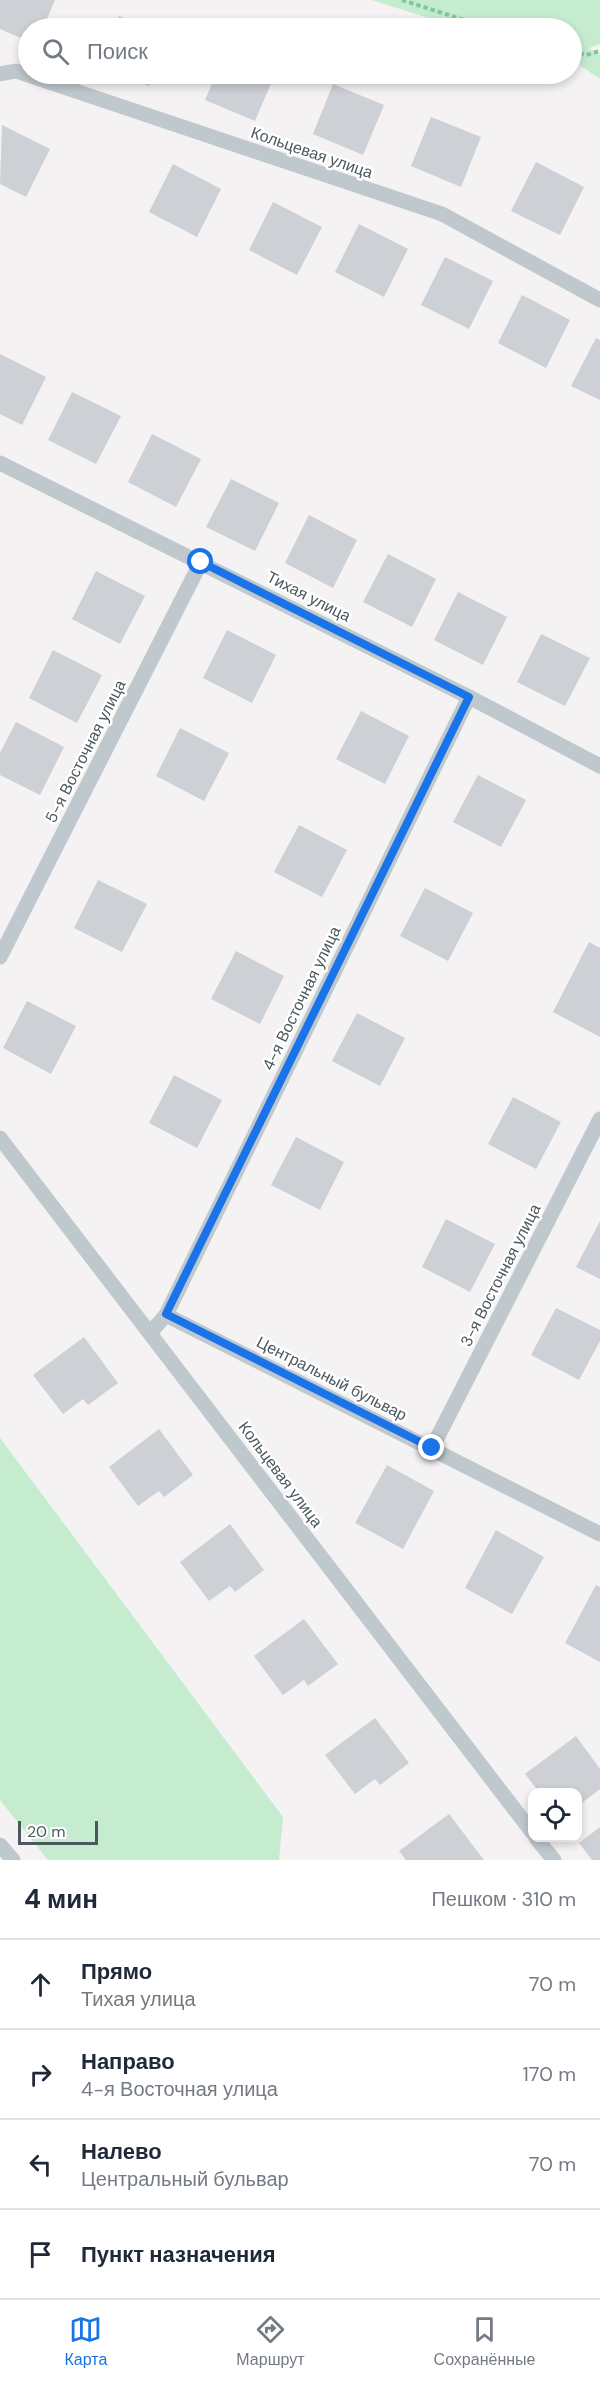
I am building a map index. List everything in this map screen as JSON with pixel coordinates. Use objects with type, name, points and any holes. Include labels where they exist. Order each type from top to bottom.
[{"type":"lane","name":"Кольцевая улица","points":[[0,74],[18,72]]},
{"type":"lane","name":"Кольцевая улица","points":[[55,84],[442,214],[600,300]]},
{"type":"lane","name":"Тихая улица","points":[[0,464],[201,562],[469,697],[600,766]]},
{"type":"lane","name":"5-я Восточная улица","points":[[0,957],[201,562]]},
{"type":"lane","name":"4-я Восточная улица","points":[[166,1314],[469,697]]},
{"type":"lane","name":"3-я Восточная улица","points":[[432,1448],[600,1119]]},
{"type":"lane","name":"Кольцевая улица","points":[[0,1138],[528,1827]]},
{"type":"lane","points":[[150,1333],[166,1314]]},
{"type":"lane","name":"Центральный бульвар","points":[[166,1314],[600,1534]]},
{"type":"lane","points":[[539,1842],[554,1860]]},
{"type":"lane","points":[[0,1845],[13,1860]]},
{"type":"path","points":[[402,0],[458,18]]},
{"type":"path","points":[[582,53],[600,51]]},
{"type":"green space","points":[[372,0],[600,0],[600,44],[589,48],[600,55],[600,79],[582,67],[582,18],[429,18]]},
{"type":"green space","points":[[0,1438],[283,1817],[279,1860],[48,1860],[0,1800]]},
{"type":"building","points":[[0,0],[55,0],[47,18],[18,18],[18,37],[0,29]]},
{"type":"building","points":[[212,84],[271,84],[255,121],[205,100]]},
{"type":"building","points":[[333,84],[384,105],[363,155],[313,134]]},
{"type":"building","points":[[431,117],[481,137],[461,187],[411,166]]},
{"type":"building","points":[[2,125],[50,149],[26,197],[0,184]]},
{"type":"building","points":[[536,162],[584,187],[560,235],[511,211]]},
{"type":"building","points":[[173,164],[221,189],[197,237],[149,212]]},
{"type":"building","points":[[273,202],[322,227],[297,275],[249,250]]},
{"type":"building","points":[[359,224],[408,249],[384,297],[335,272]]},
{"type":"building","points":[[445,257],[493,281],[469,329],[421,305]]},
{"type":"building","points":[[522,295],[570,320],[546,368],[498,343]]},
{"type":"building","points":[[596,338],[600,340],[600,400],[571,386]]},
{"type":"building","points":[[0,354],[46,377],[22,425],[0,414]]},
{"type":"building","points":[[72,392],[121,416],[96,464],[48,440]]},
{"type":"building","points":[[152,434],[201,459],[176,507],[128,482]]},
{"type":"building","points":[[231,479],[279,503],[255,551],[206,527]]},
{"type":"building","points":[[309,515],[357,540],[333,588],[285,563]]},
{"type":"building","points":[[388,554],[436,579],[412,627],[363,602]]},
{"type":"building","points":[[96,571],[145,596],[120,644],[72,619]]},
{"type":"building","points":[[458,592],[507,617],[483,665],[434,640]]},
{"type":"building","points":[[227,630],[276,655],[252,703],[203,678]]},
{"type":"building","points":[[541,634],[590,658],[565,706],[517,682]]},
{"type":"building","points":[[53,650],[102,675],[77,723],[29,698]]},
{"type":"building","points":[[361,711],[409,736],[385,784],[336,759]]},
{"type":"building","points":[[16,722],[64,747],[40,795],[0,775],[0,753]]},
{"type":"building","points":[[180,728],[229,753],[204,801],[156,776]]},
{"type":"building","points":[[478,775],[526,800],[501,847],[453,822]]},
{"type":"building","points":[[299,825],[347,850],[322,897],[274,872]]},
{"type":"building","points":[[98,880],[147,904],[122,952],[74,928]]},
{"type":"building","points":[[425,888],[473,913],[448,961],[400,936]]},
{"type":"building","points":[[589,942],[600,948],[600,1037],[553,1012]]},
{"type":"building","points":[[236,951],[284,976],[260,1024],[211,999]]},
{"type":"building","points":[[27,1001],[76,1026],[51,1074],[3,1048]]},
{"type":"building","points":[[357,1013],[405,1038],[380,1086],[332,1061]]},
{"type":"building","points":[[174,1075],[222,1100],[197,1148],[149,1123]]},
{"type":"building","points":[[513,1097],[561,1122],[536,1169],[488,1144]]},
{"type":"building","points":[[296,1137],[344,1162],[320,1210],[271,1185]]},
{"type":"building","points":[[446,1219],[495,1244],[470,1292],[422,1267]]},
{"type":"building","points":[[600,1221],[600,1279],[576,1267]]},
{"type":"building","points":[[556,1308],[600,1330],[600,1341],[579,1380],[531,1355]]},
{"type":"building","points":[[84,1337],[118,1383],[88,1405],[83,1399],[63,1414],[33,1375]]},
{"type":"building","points":[[159,1429],[193,1475],[164,1497],[159,1491],[138,1506],[109,1467]]},
{"type":"building","points":[[387,1465],[434,1491],[403,1549],[355,1523]]},
{"type":"building","points":[[230,1524],[264,1570],[235,1592],[230,1586],[209,1601],[180,1562]]},
{"type":"building","points":[[496,1530],[544,1557],[512,1614],[465,1588]]},
{"type":"building","points":[[596,1585],[600,1587],[600,1662],[565,1643]]},
{"type":"building","points":[[304,1619],[338,1664],[308,1686],[304,1680],[283,1695],[254,1656]]},
{"type":"building","points":[[375,1718],[409,1763],[380,1785],[375,1779],[355,1794],[325,1755]]},
{"type":"building","points":[[576,1736],[600,1769],[600,1789],[582,1803],[582,1788],[536,1788],[525,1774]]},
{"type":"building","points":[[449,1814],[484,1860],[406,1860],[399,1851]]},
{"type":"building","points":[[600,1827],[600,1860],[592,1860],[579,1843]]},
{"type":"route","points":[[201,562],[469,697],[166,1314],[432,1448]]}]
